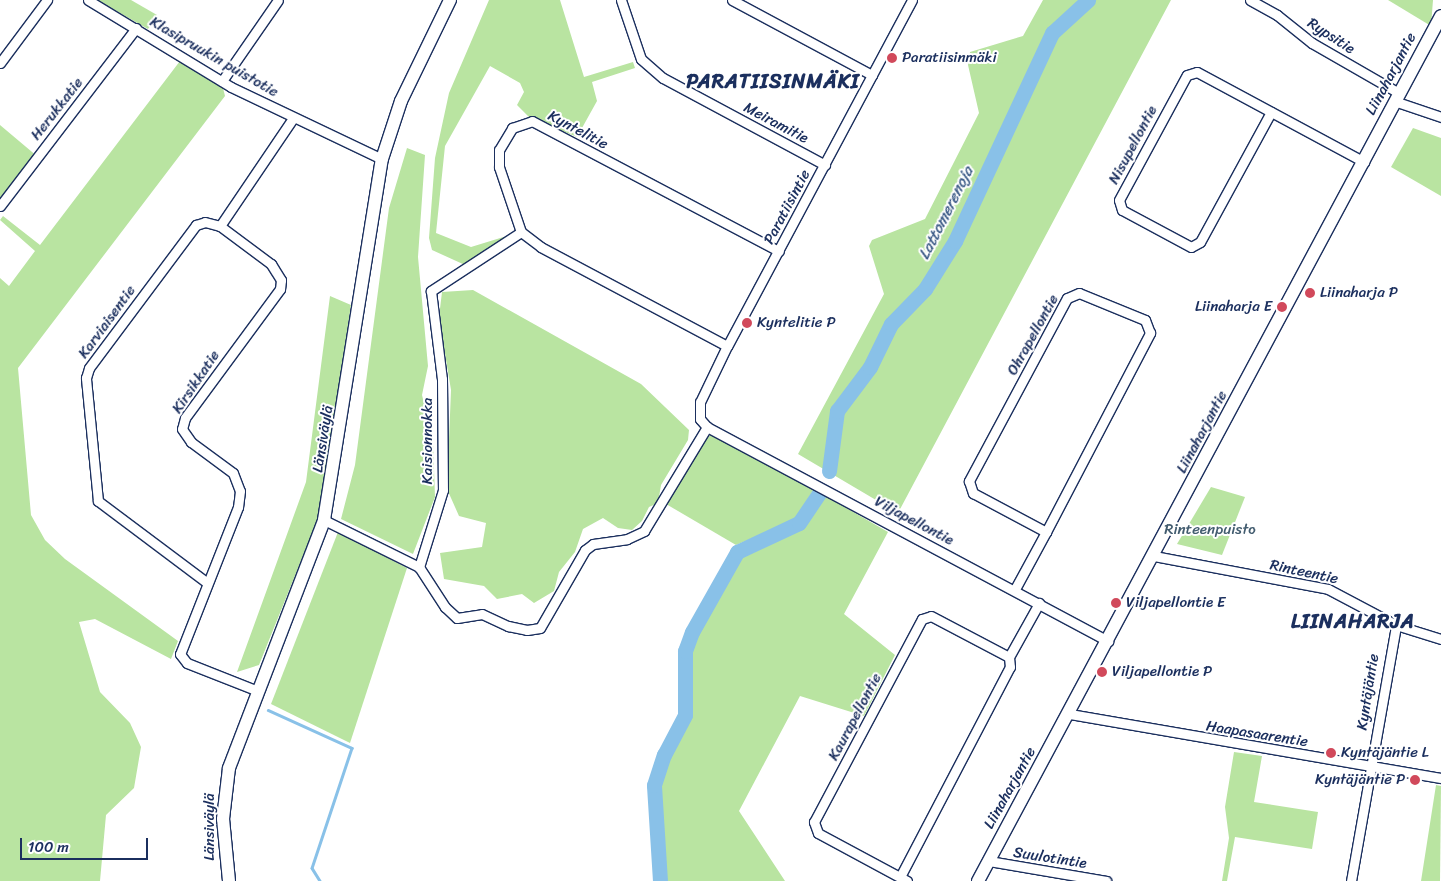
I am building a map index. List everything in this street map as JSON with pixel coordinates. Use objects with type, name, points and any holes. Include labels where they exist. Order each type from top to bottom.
[{"type":"main road","name":"Länsiväylä","points":[[228,881],[224,819],[227,781],[236,745],[324,520],[382,159],[401,101],[450,0]]},
{"type":"main road","name":"Liinaharjantie","points":[[978,881],[1070,714],[1441,16]]},
{"type":"street","points":[[0,63],[47,0]]},
{"type":"street","name":"Klasipruukin puistotie","points":[[88,0],[222,81],[293,118],[382,159]]},
{"type":"street","points":[[222,81],[278,0]]},
{"type":"street","name":"Meiramitie","points":[[621,0],[641,59],[663,78],[825,165]]},
{"type":"street","points":[[732,0],[872,75]]},
{"type":"street","name":"Paratiisintie","points":[[707,427],[700,419],[700,402],[727,346],[912,0]]},
{"type":"street","name":"Rypsitie","points":[[1250,0],[1277,15],[1312,43],[1397,97],[1441,117]]},
{"type":"street","name":"Herukkatie","points":[[0,206],[136,28]]},
{"type":"street","name":"Nisupellontie","points":[[1271,112],[1200,242],[1192,247],[1122,210],[1119,200],[1187,75],[1197,72],[1364,162]]},
{"type":"street","points":[[220,226],[293,118]]},
{"type":"street","name":"Kyntelitie","points":[[521,232],[499,167],[499,150],[512,128],[532,121],[779,251]]},
{"type":"street","name":"Karviaisentie","points":[[206,582],[98,501],[86,378],[89,368],[196,225],[214,222],[220,226]]},
{"type":"street","name":"Kirsikkatie","points":[[220,226],[271,264],[281,280],[280,289],[185,418],[182,429],[191,442],[233,473],[240,490],[238,508],[206,582],[180,654],[187,663],[258,691]]},
{"type":"street","points":[[521,232],[541,247],[727,346]]},
{"type":"street","name":"Kaisionnokka","points":[[419,567],[443,490],[442,379],[431,291],[521,232]]},
{"type":"street","name":"Ohrapellontie","points":[[1015,589],[1046,532],[1150,333],[1146,320],[1078,293],[1067,298],[969,481],[973,493],[1046,532]]},
{"type":"street","points":[[324,520],[419,567],[445,607],[456,618],[482,614],[508,626],[527,630],[540,628],[585,550],[593,544],[627,539],[644,531],[707,427]]},
{"type":"street","name":"Viljapellontie","points":[[707,427],[1015,589],[1108,641]]},
{"type":"street","name":"Rinteentie","points":[[1154,556],[1328,589],[1396,626],[1441,640]]},
{"type":"street","name":"Kaurapellontie","points":[[1009,657],[931,616],[922,619],[814,822],[818,833],[904,879],[1010,668],[1009,657],[1039,604]]},
{"type":"street","name":"Kyntäjäntie","points":[[1351,881],[1396,626]]},
{"type":"street","name":"Haapasaarentie","points":[[1070,714],[1441,778]]},
{"type":"street","name":"Suulotintie","points":[[989,862],[1106,881]]},
{"type":"green space","points":[[97,0],[131,0],[157,15],[148,29]]},
{"type":"green space","points":[[489,0],[560,0],[584,77],[633,62],[635,68],[592,82],[597,101],[577,137],[529,117],[517,105],[524,92],[520,83],[490,66],[445,146],[436,233],[471,247],[513,234],[465,265],[432,250],[429,238],[435,158],[449,93]]},
{"type":"green space","points":[[1043,0],[1171,0],[898,513],[798,454],[884,294],[869,246],[872,240],[925,219],[979,113],[968,65],[970,52],[1023,36]]},
{"type":"green space","points":[[1388,0],[1433,0],[1431,26]]},
{"type":"green space","points":[[180,61],[223,88],[225,96],[18,368],[31,515],[45,540],[65,559],[178,641],[171,659],[95,619],[79,622],[100,692],[130,723],[141,747],[134,788],[106,815],[100,881],[0,881],[0,278],[9,286],[35,251],[0,220],[3,216],[40,245]]},
{"type":"green space","points":[[0,125],[38,157],[0,206]]},
{"type":"green space","points":[[1413,128],[1441,138],[1441,196],[1391,167]]},
{"type":"green space","points":[[407,148],[425,155],[418,257],[428,366],[422,395],[433,441],[435,497],[413,554],[341,519],[355,465],[389,208]]},
{"type":"green space","points":[[473,290],[641,384],[689,430],[688,440],[661,485],[658,503],[649,507],[642,521],[632,530],[618,528],[603,518],[583,529],[575,552],[559,572],[554,591],[534,603],[522,594],[497,599],[484,586],[444,579],[440,553],[482,547],[486,523],[459,516],[447,489],[451,390],[439,317],[442,292]]},
{"type":"green space","points":[[330,296],[351,305],[321,511],[259,665],[237,672],[306,482]]},
{"type":"green space","points":[[712,435],[814,489],[795,520],[736,545],[666,504],[704,438]]},
{"type":"green space","name":"Rinteenpuisto","points":[[1211,487],[1245,497],[1222,555],[1177,544]]},
{"type":"green space","points":[[822,494],[888,532],[844,614],[895,655],[864,716],[800,696],[739,811],[785,881],[665,881],[660,779],[688,721],[691,700],[687,664],[692,640],[735,560],[801,525]]},
{"type":"green space","points":[[338,532],[407,568],[350,743],[271,704]]},
{"type":"green space","points":[[1234,752],[1262,756],[1254,802],[1318,812],[1312,849],[1235,837],[1227,881],[1222,881],[1229,838],[1225,807]]},
{"type":"green space","points":[[1436,785],[1441,786],[1440,881],[1421,881]]},
{"type":"waterway","name":"Lattomerenoja","points":[[829,471],[837,411],[870,367],[891,324],[925,289],[955,241],[1052,33],[1088,0]]},
{"type":"waterway","name":"Lattomerenoja","points":[[660,881],[654,785],[664,755],[685,715],[685,651],[692,632],[737,552],[799,523],[819,493]]},
{"type":"waterway","points":[[268,710],[352,748],[312,868],[320,881]]},
{"type":"place","name":"Paratiisinmäki","points":[[892,58]]},
{"type":"place","name":"Liinaharja P","points":[[1310,293]]},
{"type":"place","name":"Liinaharja E","points":[[1282,307]]},
{"type":"place","name":"Kyntelitie P","points":[[747,323]]},
{"type":"place","name":"Viljapellontie E","points":[[1116,603]]},
{"type":"place","name":"Viljapellontie P","points":[[1102,672]]},
{"type":"place","name":"Kyntäjäntie L","points":[[1331,753]]},
{"type":"place","name":"Kyntäjäntie P","points":[[1415,780]]},
{"type":"district","name":"PARATIISINMÄKI","points":[[773,81]]},
{"type":"district","name":"LIINAHARJA","points":[[1353,621]]}]
